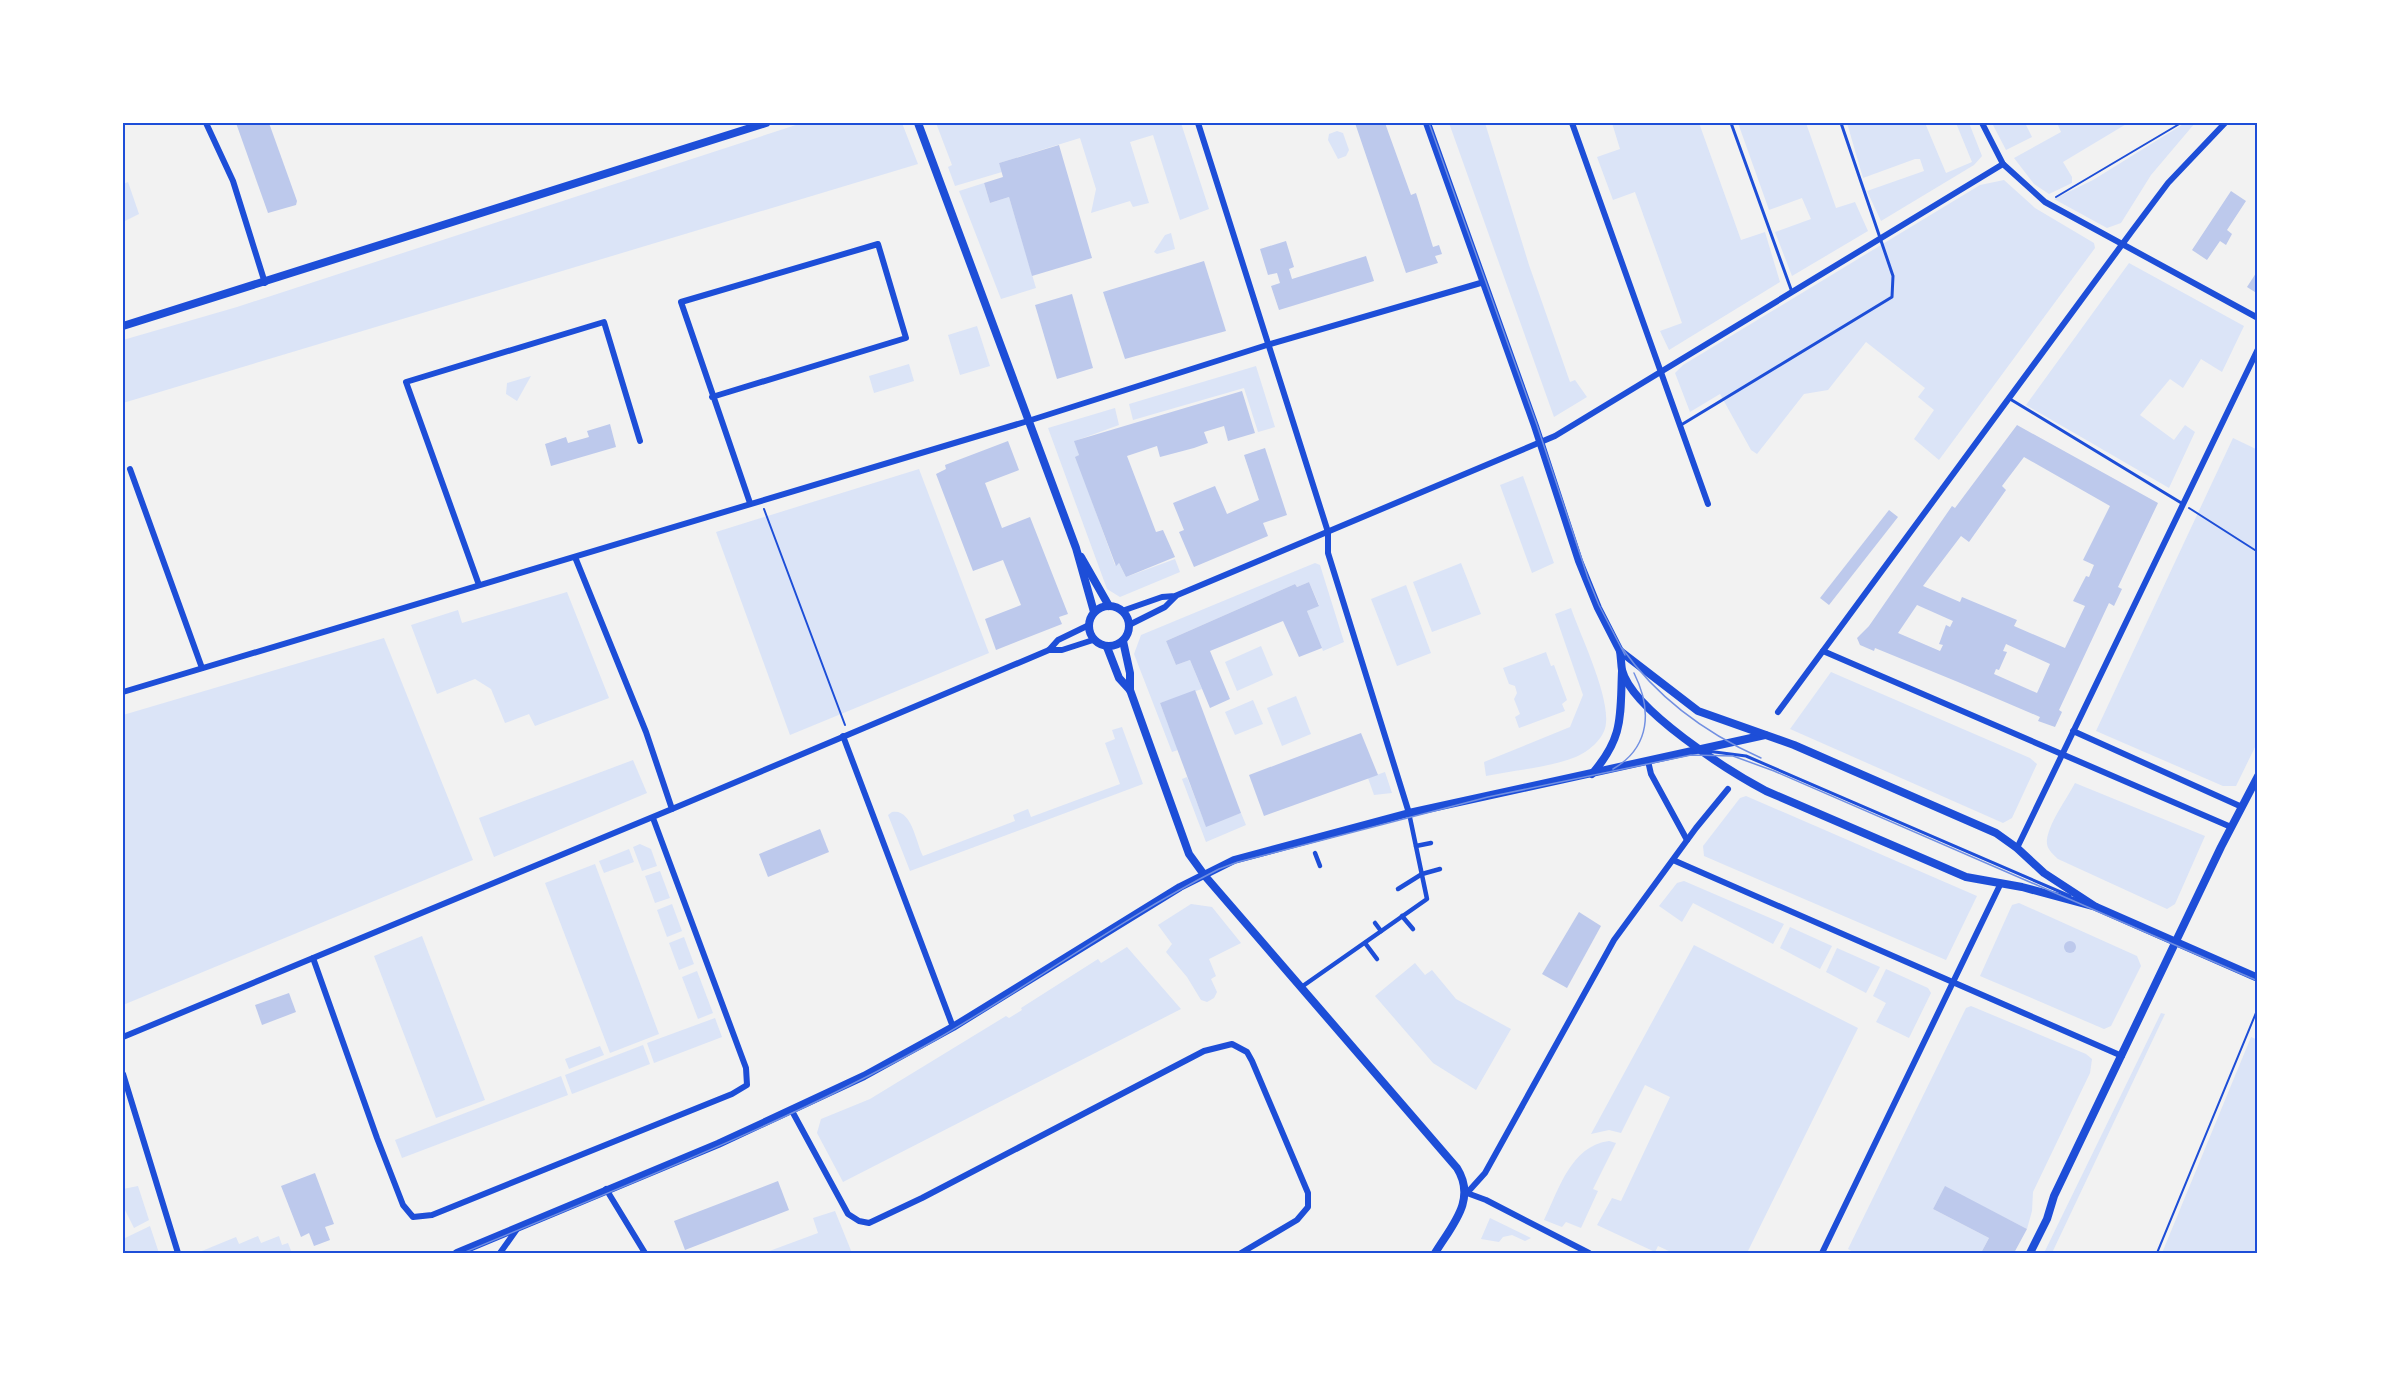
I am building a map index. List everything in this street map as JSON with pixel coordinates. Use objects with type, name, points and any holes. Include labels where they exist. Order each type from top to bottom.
[{"type":"main road","points":[[123,326],[766,123]]},
{"type":"main road","points":[[1427,123],[1589,587],[1620,651],[1622,671],[1655,714],[1734,773],[1766,791],[1966,878],[2022,887],[2096,908],[2258,978]]},
{"type":"main road","points":[[1620,651],[1675,696],[1698,711],[1727,723],[1752,728],[1996,833],[2017,848],[2044,873],[2096,908]]},
{"type":"main road","points":[[2030,1253],[2048,1219],[2054,1196],[2258,776]]},
{"type":"street","points":[[206,123],[233,181],[265,283]]},
{"type":"street","points":[[918,123],[1076,548],[1094,612],[1089,625],[1093,640]]},
{"type":"street","points":[[1198,123],[1328,532],[1328,553],[1409,813],[1427,898],[1300,988]]},
{"type":"street","points":[[1572,123],[1707,504]]},
{"type":"street","points":[[1982,123],[2003,164],[2045,202],[2258,318]]},
{"type":"street","points":[[1778,712],[2122,243],[2168,183],[2225,123]]},
{"type":"street","points":[[1076,548],[1109,606],[1122,611],[1162,597],[1175,596],[1540,442],[2003,164]]},
{"type":"street","points":[[712,397],[906,338],[878,244],[681,302],[712,397],[750,503]]},
{"type":"street","points":[[123,692],[1028,421],[1267,345],[1484,282]]},
{"type":"street","points":[[479,585],[405,382],[604,322],[640,441]]},
{"type":"street","points":[[2017,848],[2258,349]]},
{"type":"street","points":[[130,470],[202,668]]},
{"type":"street","points":[[575,557],[646,732],[672,810]]},
{"type":"street","points":[[1175,596],[1165,607],[1129,625],[1123,641],[1130,673],[1130,690],[1187,848],[1203,874],[1457,1168],[1464,1179],[1467,1193]]},
{"type":"street","points":[[1094,612],[1109,606]]},
{"type":"street","points":[[1122,611],[1129,625]]},
{"type":"street","points":[[1049,650],[1058,640],[1089,625]]},
{"type":"street","points":[[123,1037],[653,818],[1049,650],[1062,650],[1093,640],[1107,647],[1119,678],[1130,690]]},
{"type":"street","points":[[1107,647],[1123,641]]},
{"type":"street","points":[[1823,651],[2231,828]]},
{"type":"street","points":[[1592,774],[1618,733],[1621,719],[1622,671]]},
{"type":"street","points":[[2073,731],[2242,807]]},
{"type":"street","points":[[457,1253],[792,1111],[870,1073],[953,1027],[1203,874],[1240,858],[1409,813],[1766,734]]},
{"type":"street","points":[[846,735],[953,1027]]},
{"type":"street","points":[[1648,761],[1652,774],[1687,840]]},
{"type":"street","points":[[1435,1253],[1458,1216],[1467,1193],[1485,1173],[1614,940],[1687,840],[1728,789]]},
{"type":"street","points":[[314,958],[377,1138],[403,1205],[413,1217],[443,1210],[732,1094],[747,1085],[746,1068],[653,818]]},
{"type":"street","points":[[1416,846],[1431,843]]},
{"type":"street","points":[[1315,853],[1320,866]]},
{"type":"street","points":[[1673,860],[2122,1056]]},
{"type":"street","points":[[1398,889],[1422,874],[1440,869]]},
{"type":"street","points":[[1822,1253],[2000,885]]},
{"type":"street","points":[[1402,916],[1413,929]]},
{"type":"street","points":[[1375,922],[1381,931]]},
{"type":"street","points":[[1365,943],[1377,959]]},
{"type":"street","points":[[792,1111],[848,1214],[859,1221],[869,1223],[922,1198],[1204,1051],[1232,1044],[1247,1052],[1252,1061],[1308,1193],[1308,1207],[1298,1220],[1240,1253]]},
{"type":"street","points":[[123,1074],[178,1253]]},
{"type":"street","points":[[606,1189],[645,1253]]},
{"type":"street","points":[[1467,1193],[1589,1253]]},
{"type":"street","points":[[500,1253],[518,1227]]},
{"type":"lane","points":[[1731,123],[1792,292]]},
{"type":"lane","points":[[1679,425],[1892,297],[1893,276],[1841,123]]},
{"type":"lane","points":[[2007,398],[2183,504]]},
{"type":"lane","points":[[1702,750],[1752,758],[2096,908]]},
{"type":"path","points":[[2045,202],[2181,123]]},
{"type":"path","points":[[760,500],[846,735]]},
{"type":"path","points":[[2183,504],[2258,552]]},
{"type":"path","points":[[2157,1253],[2258,1008]]},
{"type":"shaded area","points":[[802,123],[902,123],[918,164],[123,403],[123,340],[237,307]]},
{"type":"shaded area","points":[[936,123],[1181,123],[1209,209],[1180,220],[1153,135],[1130,142],[1149,203],[1133,207],[1130,201],[1091,213],[1096,189],[1080,138],[999,163],[1002,172],[955,186],[948,167],[952,165]]},
{"type":"shaded area","points":[[1449,123],[1485,123],[1529,265],[1570,382],[1575,380],[1587,397],[1554,417]]},
{"type":"shaded area","points":[[1612,123],[1699,123],[1741,240],[1765,232],[1780,282],[1669,350],[1660,331],[1682,323],[1635,192],[1613,200],[1597,157],[1620,149]]},
{"type":"shaded area","points":[[1738,123],[1806,123],[1836,208],[1855,202],[1868,231],[1792,276],[1775,232],[1811,219],[1802,198],[1769,210]]},
{"type":"shaded area","points":[[1847,123],[1925,123],[1946,173],[1972,162],[1956,123],[1969,123],[1982,156],[1974,165],[1881,221],[1867,191],[1924,171],[1920,159],[1863,178]]},
{"type":"shaded area","points":[[1992,123],[2025,123],[2032,137],[2006,150]]},
{"type":"shaded area","points":[[2057,123],[2128,123],[2063,162],[2072,177],[2072,183],[2049,194],[2034,184],[2014,158],[2061,132]]},
{"type":"shaded area","points":[[2185,123],[2195,123],[2151,175],[2121,223],[2107,228],[2054,199],[2093,180]]},
{"type":"shaded area","points":[[1337,131],[1343,133],[1349,150],[1346,156],[1338,159],[1328,140],[1329,134]]},
{"type":"shaded area","points":[[2004,180],[2035,208],[2094,243],[2095,248],[1939,460],[1914,439],[1934,410],[1918,397],[1925,388],[1866,342],[1828,390],[1804,394],[1757,454],[1751,450],[1720,394],[1690,412],[1675,373],[1683,365],[1980,185]]},
{"type":"shaded area","points":[[128,182],[139,214],[123,222],[123,184]]},
{"type":"shaded area","points":[[984,183],[990,203],[1009,197],[1036,288],[1001,299],[959,191]]},
{"type":"shaded area","points":[[1171,233],[1175,249],[1157,254],[1154,252],[1165,235]]},
{"type":"shaded area","points":[[2129,263],[2244,326],[2222,372],[2201,359],[2183,388],[2170,379],[2140,415],[2174,440],[2185,425],[2195,432],[2169,488],[2026,405]]},
{"type":"shaded area","points":[[977,326],[990,366],[960,375],[948,335]]},
{"type":"shaded area","points":[[909,364],[914,381],[874,393],[869,376]]},
{"type":"shaded area","points":[[1256,366],[1275,427],[1258,432],[1244,388],[1133,420],[1129,404]]},
{"type":"shaded area","points":[[531,376],[517,401],[506,394],[507,383]]},
{"type":"shaded area","points":[[1115,408],[1119,425],[1075,441],[1079,455],[1076,457],[1115,565],[1119,563],[1126,577],[1175,559],[1180,572],[1120,597],[1107,589],[1048,428]]},
{"type":"shaded area","points":[[2233,438],[2258,450],[2258,741],[2236,786],[2223,786],[2096,731]]},
{"type":"shaded area","points":[[919,469],[989,653],[790,735],[716,532]]},
{"type":"shaded area","points":[[1523,476],[1554,563],[1532,573],[1500,485]]},
{"type":"shaded area","points":[[1315,563],[1320,565],[1344,642],[1323,651],[1307,611],[1319,605],[1309,582],[1297,587],[1295,584],[1166,641],[1176,665],[1190,660],[1202,689],[1160,703],[1178,750],[1172,752],[1134,654],[1141,635]]},
{"type":"shaded area","points":[[1461,563],[1481,614],[1432,632],[1413,582]]},
{"type":"shaded area","points":[[1406,585],[1431,653],[1397,666],[1371,599]]},
{"type":"shaded area","points":[[567,592],[609,698],[535,726],[529,714],[505,723],[491,689],[475,679],[437,694],[411,625],[458,610],[462,623]]},
{"type":"shaded area","points":[[1571,608],[1603,697],[1606,723],[1602,735],[1584,753],[1573,758],[1541,767],[1486,776],[1484,762],[1570,727],[1583,695],[1555,614]]},
{"type":"shaded area","points":[[384,638],[473,860],[123,1005],[123,715]]},
{"type":"shaded area","points":[[1261,646],[1273,675],[1237,691],[1225,662]]},
{"type":"shaded area","points":[[1546,652],[1551,666],[1554,665],[1567,700],[1562,704],[1565,711],[1519,728],[1515,717],[1520,714],[1514,699],[1517,693],[1515,686],[1509,684],[1503,668]]},
{"type":"shaded area","points":[[1831,672],[2030,758],[2037,764],[2012,818],[2003,823],[1790,729]]},
{"type":"shaded area","points":[[1296,696],[1311,734],[1282,746],[1267,708]]},
{"type":"shaded area","points":[[1253,700],[1263,724],[1235,735],[1225,712]]},
{"type":"shaded area","points":[[1122,727],[1143,784],[910,871],[888,815],[892,812],[899,812],[909,821],[923,856],[1015,821],[1013,815],[1028,809],[1031,817],[1120,784],[1105,743],[1115,739],[1112,730]]},
{"type":"shaded area","points":[[633,760],[647,793],[494,857],[479,818]]},
{"type":"shaded area","points":[[1385,772],[1392,793],[1374,795],[1368,778]]},
{"type":"shaded area","points":[[1187,777],[1206,826],[1241,813],[1246,825],[1206,842],[1182,779]]},
{"type":"shaded area","points":[[2075,783],[2205,836],[2175,904],[2167,909],[2058,859],[2051,852],[2048,848],[2047,837]]},
{"type":"shaded area","points":[[1746,796],[1977,896],[1946,960],[1704,856],[1703,846],[1740,798]]},
{"type":"shaded area","points":[[640,844],[651,849],[657,866],[642,871],[633,847]]},
{"type":"shaded area","points":[[629,849],[634,862],[604,873],[599,861]]},
{"type":"shaded area","points":[[595,864],[659,1034],[610,1053],[545,883]]},
{"type":"shaded area","points":[[660,871],[670,898],[655,903],[645,876]]},
{"type":"shaded area","points":[[1684,881],[1784,924],[1773,944],[1693,903],[1682,922],[1659,906],[1677,883]]},
{"type":"shaded area","points":[[2019,903],[2137,956],[2141,966],[2111,1026],[2104,1029],[1980,976],[2012,905]]},
{"type":"shaded area","points":[[672,904],[682,931],[667,937],[657,910]]},
{"type":"shaded area","points":[[1191,904],[1212,907],[1241,943],[1209,959],[1216,976],[1211,979],[1217,992],[1214,998],[1207,1002],[1201,1000],[1187,977],[1166,952],[1172,944],[1158,925]]},
{"type":"shaded area","points":[[1790,927],[1832,946],[1820,969],[1780,948]]},
{"type":"shaded area","points":[[422,936],[485,1100],[436,1118],[374,956]]},
{"type":"shaded area","points":[[684,937],[694,964],[679,970],[669,943]]},
{"type":"shaded area","points":[[1694,945],[1858,1028],[1747,1253],[1673,1253],[1658,1246],[1655,1252],[1597,1225],[1612,1198],[1621,1201],[1670,1097],[1645,1085],[1621,1133],[1609,1130],[1591,1134]]},
{"type":"shaded area","points":[[1127,947],[1181,1009],[843,1182],[817,1133],[821,1119],[870,1099],[1006,1016],[1009,1018],[1098,959],[1101,963]]},
{"type":"shaded area","points":[[1837,948],[1880,967],[1866,993],[1826,972]]},
{"type":"shaded area","points":[[1415,963],[1425,975],[1432,970],[1456,999],[1511,1029],[1476,1090],[1433,1063],[1375,996]]},
{"type":"shaded area","points":[[1886,969],[1928,988],[1931,993],[1909,1038],[1876,1022],[1886,1003],[1873,996]]},
{"type":"shaded area","points":[[697,971],[713,1013],[698,1019],[682,977]]},
{"type":"shaded area","points":[[1971,1006],[2086,1054],[2092,1059],[2090,1073],[2033,1192],[2032,1211],[2027,1229],[1945,1187],[1933,1209],[1989,1238],[1981,1253],[1855,1253],[1848,1249],[1966,1008]]},
{"type":"shaded area","points":[[2161,1013],[2165,1014],[2052,1253],[2044,1253]]},
{"type":"shaded area","points":[[715,1018],[722,1037],[654,1063],[647,1043]]},
{"type":"shaded area","points":[[2251,1037],[2258,1040],[2258,1253],[2162,1253]]},
{"type":"shaded area","points":[[643,1045],[650,1064],[572,1094],[565,1075]]},
{"type":"shaded area","points":[[600,1046],[604,1055],[569,1069],[565,1059]]},
{"type":"shaded area","points":[[561,1076],[568,1095],[402,1158],[395,1140]]},
{"type":"shaded area","points":[[1609,1141],[1616,1143],[1593,1189],[1598,1191],[1581,1228],[1566,1222],[1562,1227],[1544,1220],[1561,1183],[1576,1160],[1585,1151]]},
{"type":"shaded area","points":[[138,1186],[149,1220],[134,1228],[123,1206],[123,1189]]},
{"type":"shaded area","points":[[835,1211],[852,1253],[764,1253],[818,1233],[813,1218]]},
{"type":"shaded area","points":[[1490,1218],[1531,1238],[1525,1241],[1512,1235],[1503,1237],[1499,1242],[1481,1239]]},
{"type":"shaded area","points":[[150,1226],[159,1253],[123,1253],[123,1239]]},
{"type":"shaded area","points":[[258,1236],[261,1243],[279,1236],[282,1245],[288,1243],[292,1253],[197,1253],[236,1237],[239,1244]]},
{"type":"building","points":[[236,123],[269,123],[297,201],[296,205],[268,213]]},
{"type":"building","points":[[1355,123],[1385,123],[1411,195],[1416,193],[1433,247],[1439,245],[1442,254],[1435,256],[1438,263],[1406,273]]},
{"type":"building","points":[[1059,145],[1092,258],[1032,276],[1009,197],[990,203],[984,183],[1003,177],[999,163]]},
{"type":"building","points":[[2231,191],[2246,201],[2227,230],[2232,234],[2226,245],[2220,241],[2207,260],[2192,250]]},
{"type":"building","points":[[1286,241],[1294,267],[1289,269],[1292,279],[1366,256],[1374,281],[1279,310],[1271,286],[1280,283],[1277,273],[1268,275],[1260,249]]},
{"type":"building","points":[[1204,261],[1226,331],[1125,359],[1103,292]]},
{"type":"building","points":[[2258,270],[2258,294],[2247,287]]},
{"type":"building","points":[[1072,294],[1093,368],[1057,379],[1035,305]]},
{"type":"building","points":[[1242,391],[1255,433],[1228,441],[1224,426],[1204,432],[1208,443],[1194,448],[1160,457],[1157,446],[1127,456],[1156,532],[1163,530],[1175,557],[1126,577],[1119,563],[1116,566],[1075,457],[1079,455],[1074,441]]},
{"type":"building","points":[[610,424],[616,447],[551,466],[545,444],[566,437],[568,443],[589,437],[587,431]]},
{"type":"building","points":[[2017,425],[2158,503],[2118,587],[2122,589],[2114,606],[2109,603],[2059,710],[2062,712],[2055,727],[2038,721],[2040,717],[1958,682],[1875,648],[1874,651],[1860,645],[1857,638],[1869,626],[1952,506],[1955,508]],"holes":[[[2024,457],[2110,506],[2083,560],[2094,565],[2073,601],[2085,606],[2065,648],[2014,626],[2017,620],[1962,597],[1960,602],[1923,586],[1961,536],[1969,542],[2006,490],[2002,486]],[[1917,605],[1953,621],[1950,627],[1946,625],[1939,644],[1943,645],[1940,651],[1898,633]],[[2006,644],[2050,664],[2037,693],[1994,674],[1996,669],[1999,670],[2007,652],[2003,651]]]},
{"type":"building","points":[[1008,441],[1019,470],[985,483],[1002,528],[1030,517],[1068,614],[1059,617],[1062,624],[996,650],[985,619],[1021,605],[1003,560],[973,571],[936,474],[946,469],[945,465]]},
{"type":"building","points":[[1265,448],[1287,515],[1263,523],[1268,536],[1194,567],[1179,532],[1184,530],[1173,503],[1215,486],[1227,514],[1259,500],[1244,455]]},
{"type":"building","points":[[1889,510],[1898,517],[1829,605],[1820,598]]},
{"type":"building","points":[[1309,582],[1319,606],[1307,611],[1322,648],[1299,657],[1283,621],[1210,651],[1230,699],[1210,708],[1190,660],[1176,665],[1166,641],[1295,584],[1297,587]]},
{"type":"building","points":[[1195,690],[1241,813],[1206,827],[1160,703]]},
{"type":"building","points":[[1361,733],[1378,775],[1264,816],[1249,775]]},
{"type":"building","points":[[820,829],[829,852],[768,877],[759,854]]},
{"type":"building","points":[[1579,912],[1601,926],[1567,988],[1542,974]]},
{"type":"building","points":[[2072,941],[2075,942],[2075,952],[2068,953],[2065,952],[2064,945],[2065,942]]},
{"type":"building","points":[[289,993],[296,1012],[262,1025],[255,1005]]},
{"type":"building","points":[[315,1173],[334,1224],[325,1227],[330,1240],[314,1246],[309,1233],[301,1237],[281,1186]]},
{"type":"building","points":[[778,1181],[789,1210],[685,1250],[674,1221]]},
{"type":"building","points":[[1945,1186],[2027,1229],[2014,1253],[1981,1253],[1989,1238],[1933,1209]]},
{"type":"tram line","points":[[1429,123],[1537,425],[1588,578],[1625,655]]},
{"type":"tram line","points":[[1622,648],[1651,683],[1684,713],[1702,726],[1761,758]]},
{"type":"tram line","points":[[1613,769],[1635,750],[1644,726],[1644,700],[1634,673]]},
{"type":"tram line","points":[[463,1253],[754,1131],[867,1076],[923,1047],[1106,933],[1219,869],[1238,862],[1488,797],[1691,755],[1733,756],[1774,771],[2258,981]]}]
